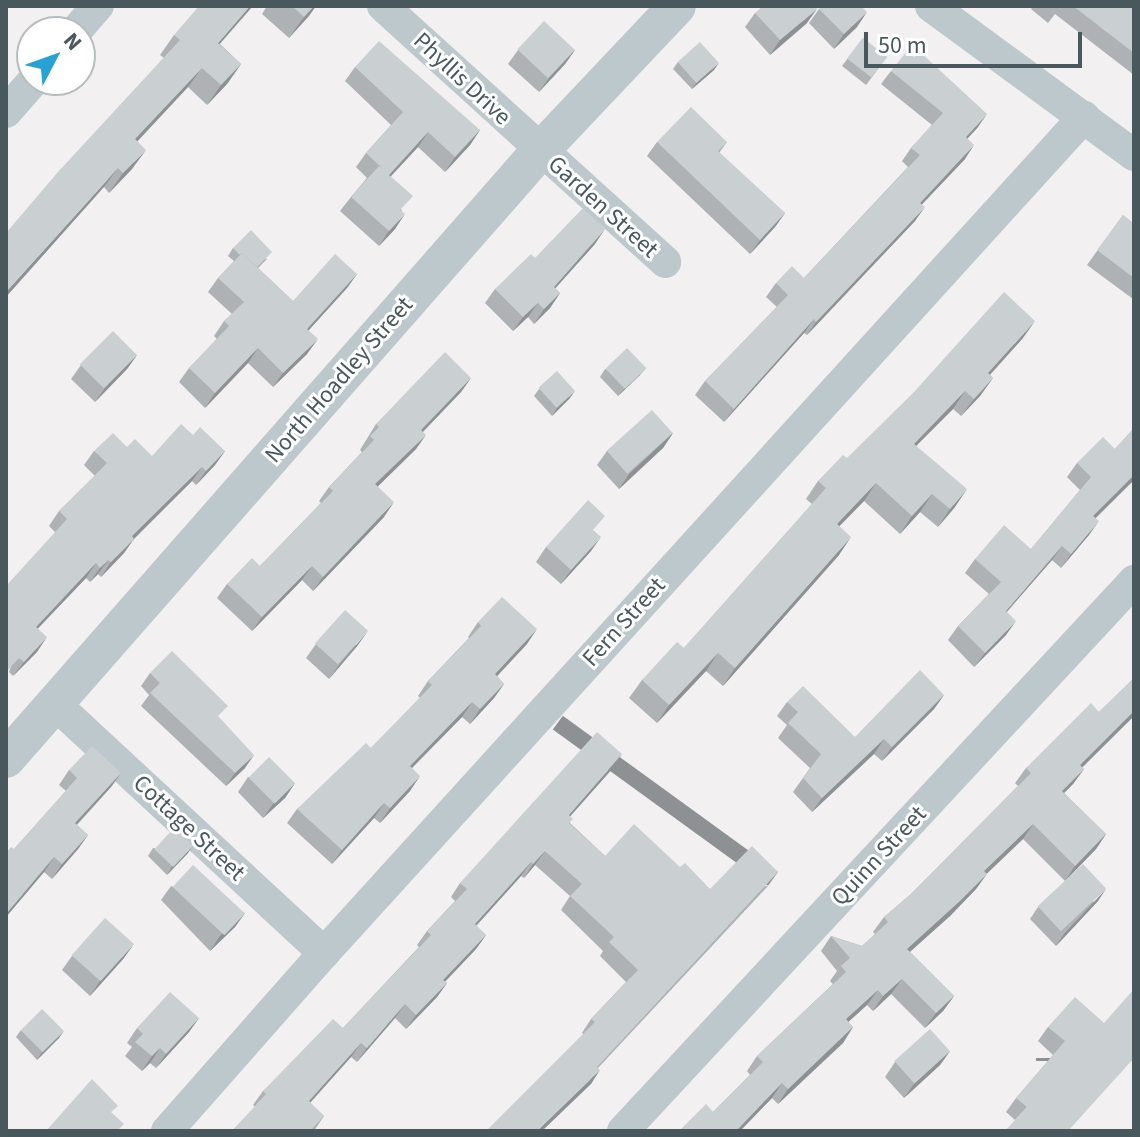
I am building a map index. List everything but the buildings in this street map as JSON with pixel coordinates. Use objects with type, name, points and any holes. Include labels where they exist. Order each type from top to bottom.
[{"type":"street","name":"Phyllis Drive","points":[[383,6],[540,151]]},
{"type":"street","name":"North Hoadley Street","points":[[6,759],[540,151],[677,6]]},
{"type":"street","points":[[931,6],[1134,155]]},
{"type":"street","points":[[6,112],[20,96]]},
{"type":"street","name":"Fern Street","points":[[167,1131],[324,953],[1084,117]]},
{"type":"street","name":"Garden Street","points":[[540,151],[665,262]]},
{"type":"street","name":"Quinn Street","points":[[623,1131],[1134,581]]},
{"type":"street","name":"Cottage Street","points":[[54,703],[324,953]]}]
